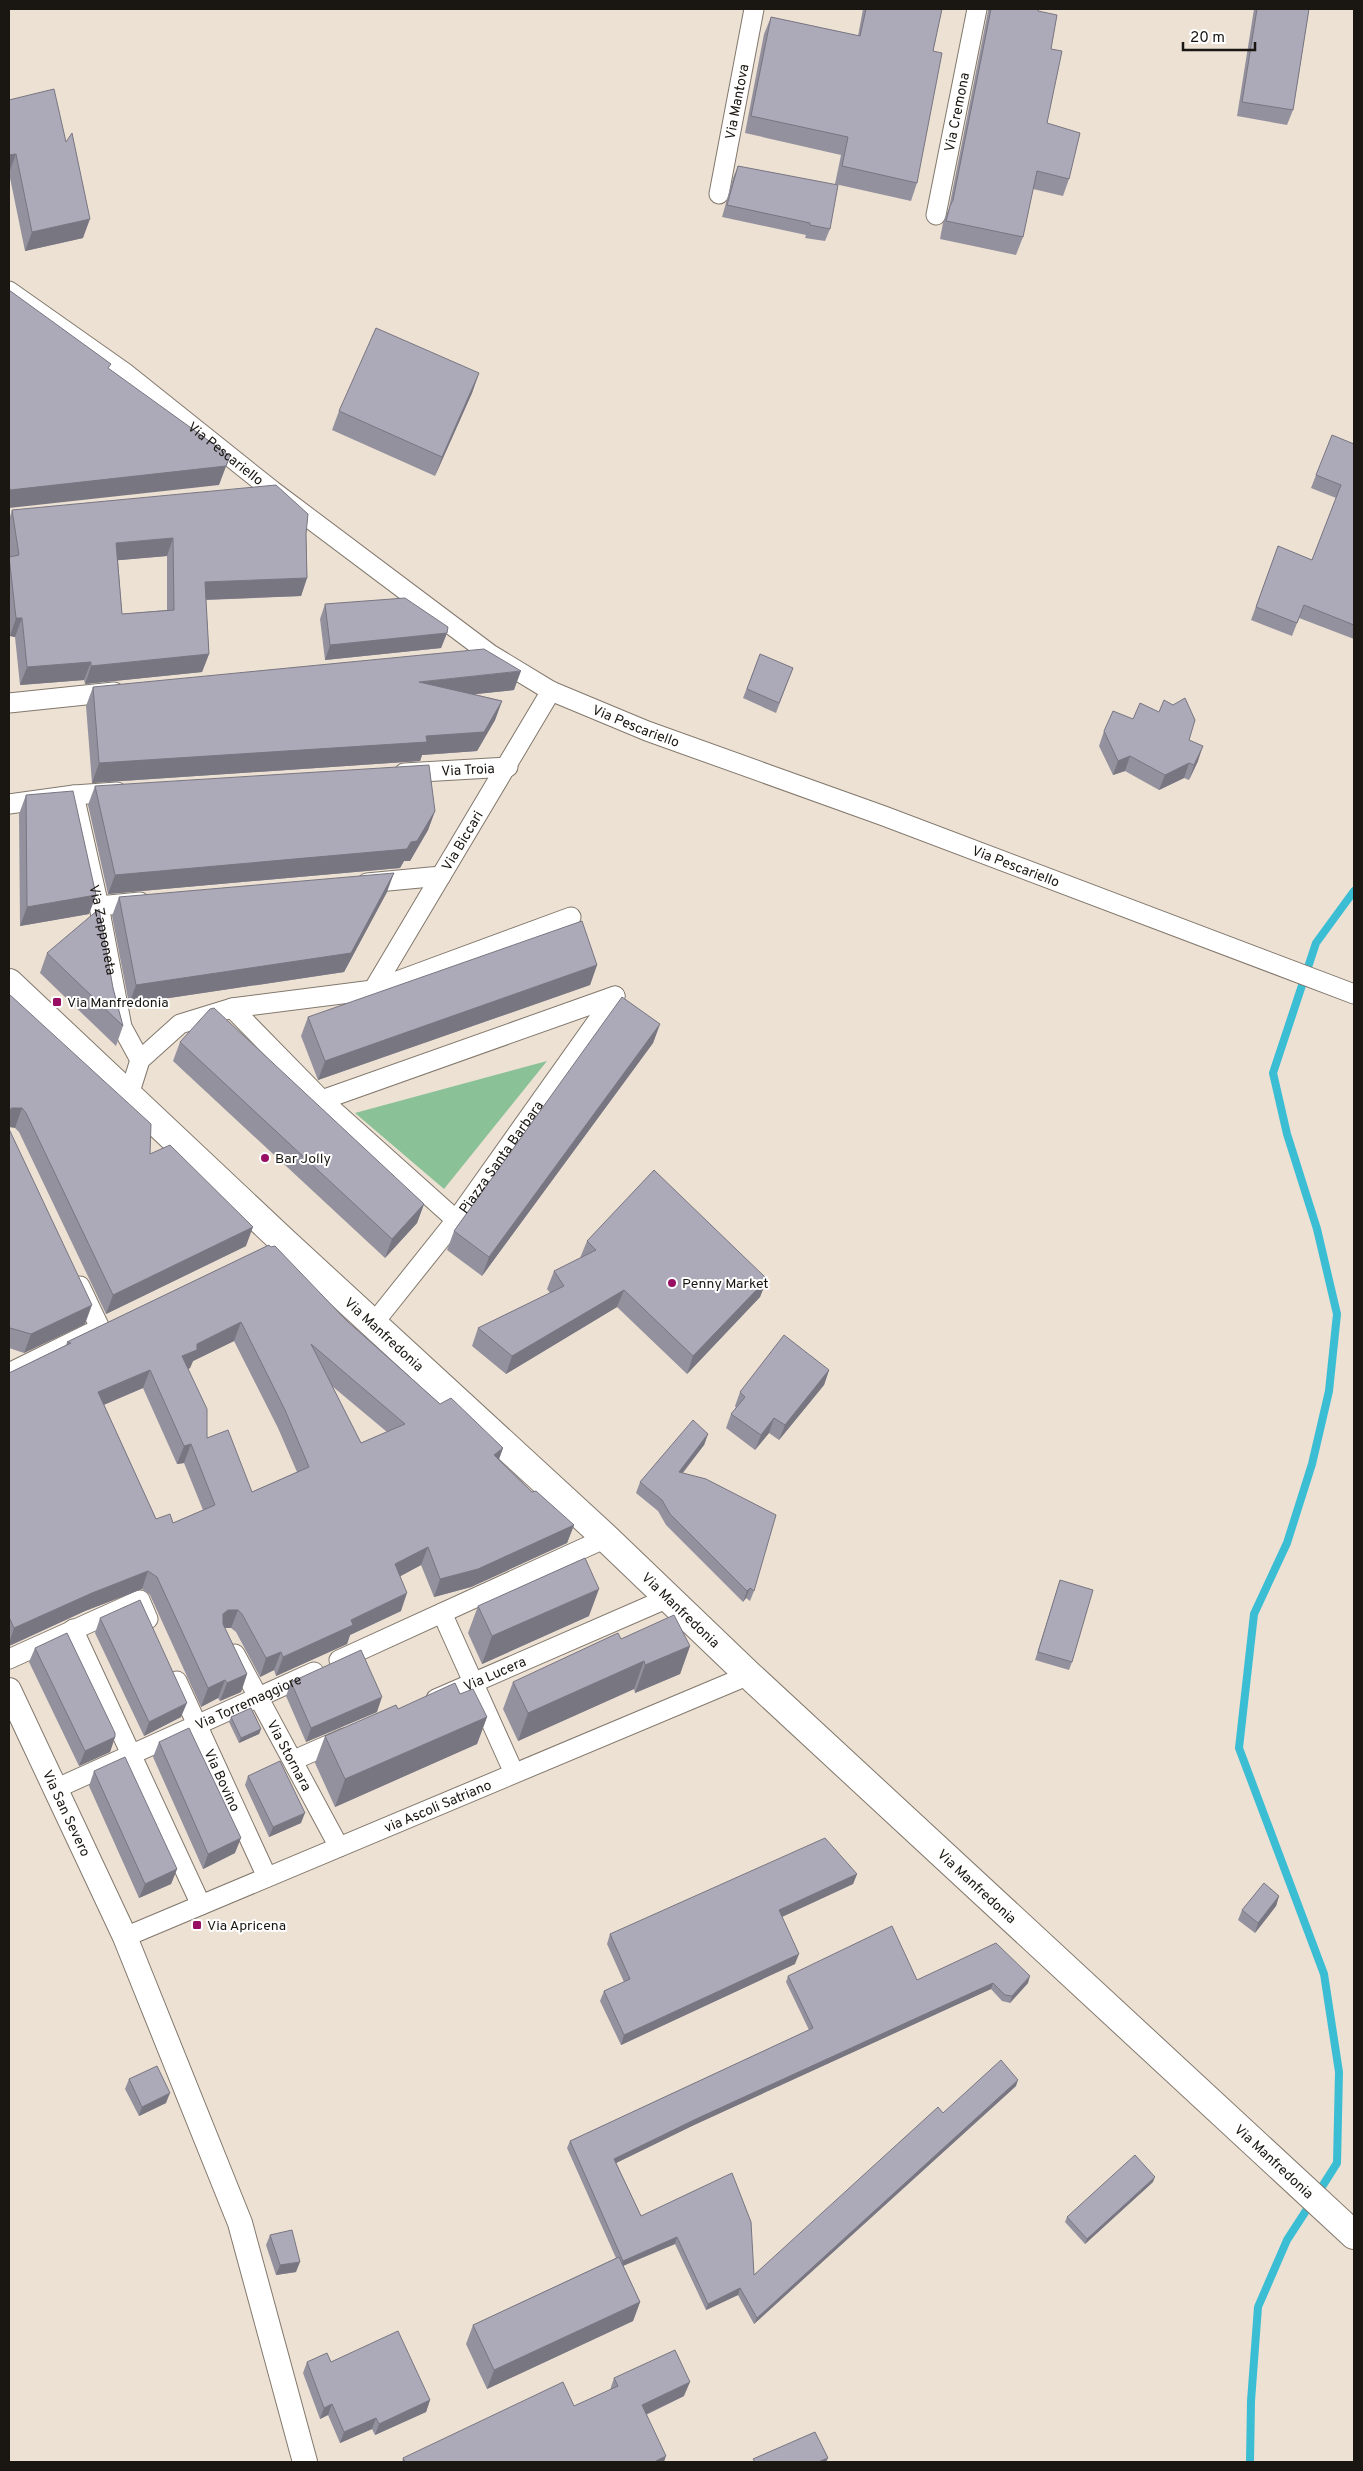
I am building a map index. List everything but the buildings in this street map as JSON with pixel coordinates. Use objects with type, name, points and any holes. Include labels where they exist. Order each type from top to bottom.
[{"type":"main road","name":"Via Manfredonia","points":[[9,983],[129,1096],[274,1245],[373,1324],[606,1538],[749,1675],[1267,2152],[1354,2235]]},
{"type":"street","name":"Via Mantova","points":[[719,194],[754,9]]},
{"type":"street","name":"Via Cremona","points":[[936,216],[977,9]]},
{"type":"street","name":"Via Pescariello","points":[[9,291],[124,372],[273,491],[490,654],[551,690],[647,731],[884,816],[1354,994]]},
{"type":"street","points":[[244,494],[273,491]]},
{"type":"street","points":[[460,658],[490,654]]},
{"type":"street","points":[[9,703],[136,690]]},
{"type":"street","name":"Via Biccari","points":[[373,990],[508,767],[551,690]]},
{"type":"street","name":"Via Troia","points":[[390,774],[508,767]]},
{"type":"street","points":[[9,804],[74,795],[133,791]]},
{"type":"street","name":"Via Zapponeta","points":[[74,795],[99,906],[122,1027],[140,1060]]},
{"type":"street","points":[[353,884],[441,876]]},
{"type":"street","points":[[99,906],[158,901]]},
{"type":"street","points":[[129,1096],[140,1060],[180,1024],[232,1008],[373,990],[571,917]]},
{"type":"street","name":"Piazza Santa Barbara","points":[[232,1008],[322,1100],[456,1220],[615,996],[322,1100]]},
{"type":"street","points":[[373,1324],[456,1220]]},
{"type":"street","points":[[71,1268],[100,1328]]},
{"type":"street","points":[[9,1372],[117,1320]]},
{"type":"street","name":"Via Torremaggiore","points":[[55,1790],[606,1538]]},
{"type":"street","name":"Via Lucera","points":[[420,1706],[668,1598]]},
{"type":"street","points":[[9,1659],[140,1600],[156,1636]]},
{"type":"street","points":[[442,1614],[514,1773]]},
{"type":"street","points":[[73,1629],[201,1905]]},
{"type":"street","name":"Via Stornara","points":[[226,1638],[257,1698],[294,1760],[339,1847]]},
{"type":"street","name":"Via Bovino","points":[[168,1663],[266,1877]]},
{"type":"street","name":"via Ascoli Satriano","points":[[125,1937],[749,1675]]},
{"type":"street","name":"Via San Severo","points":[[9,1690],[125,1937],[240,2223],[305,2462]]},
{"type":"street","points":[[294,1760],[356,1733]]},
{"type":"green space","points":[[547,1061],[444,1189],[355,1113]]},
{"type":"waterway","points":[[1318,2193],[1337,2163],[1339,2072],[1324,1974],[1239,1748],[1254,1614],[1287,1543],[1312,1464],[1329,1391],[1337,1314],[1317,1229],[1287,1134],[1273,1073],[1316,943],[1354,891]]},
{"type":"waterway","points":[[1250,2462],[1251,2401],[1258,2307],[1287,2240],[1311,2203]]},
{"type":"place","name":"Via Manfredonia","points":[[57,1002]]},
{"type":"place","name":"Bar Jolly","points":[[265,1158]]},
{"type":"place","name":"Penny Market","points":[[672,1283]]},
{"type":"place","name":"Via Apricena","points":[[197,1925]]}]
